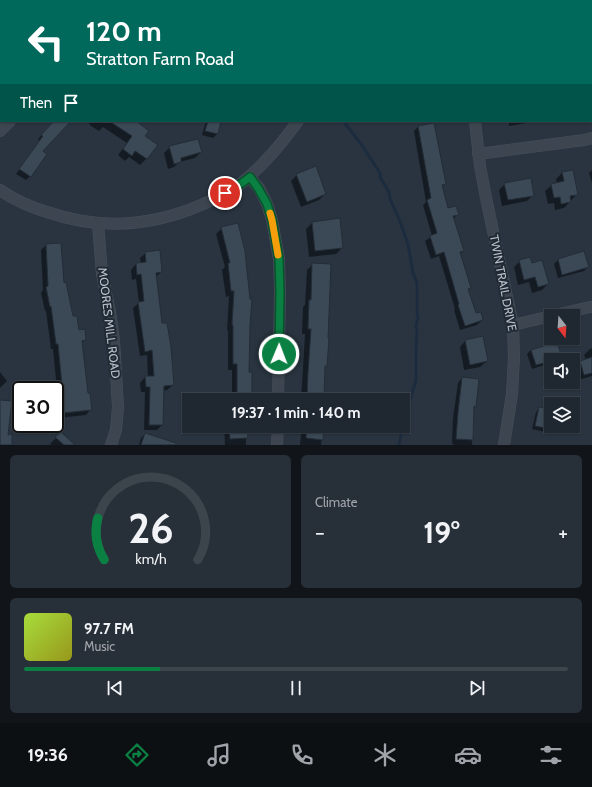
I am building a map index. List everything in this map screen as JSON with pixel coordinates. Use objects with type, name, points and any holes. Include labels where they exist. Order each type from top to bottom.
[{"type":"street","points":[[0,132],[9,122]]},
{"type":"street","points":[[0,190],[34,208],[80,222],[122,224],[167,217],[216,199],[235,188],[250,177],[265,162],[297,122]]},
{"type":"street","name":"TWIN TRAIL DRIVE","points":[[474,122],[487,205],[513,325],[514,357],[512,394],[504,445]]},
{"type":"street","points":[[478,154],[592,138]]},
{"type":"street","points":[[250,177],[267,204],[272,220],[279,259],[280,292],[278,393]]},
{"type":"street","name":"MOORES MILL ROAD","points":[[98,224],[102,274],[114,340],[118,407],[117,426],[111,445]]},
{"type":"street","points":[[580,309],[590,307]]},
{"type":"street","points":[[513,325],[544,318]]},
{"type":"street","points":[[277,445],[278,433]]},
{"type":"building","points":[[53,122],[70,122],[43,151],[47,154],[31,177],[19,169],[43,136],[41,135]]},
{"type":"building","points":[[111,122],[137,122],[149,131],[145,136],[158,145],[147,159],[135,151],[132,156],[123,149],[132,136]]},
{"type":"building","points":[[208,122],[221,122],[218,134],[205,131]]},
{"type":"building","points":[[434,123],[446,184],[442,185],[448,208],[456,206],[459,215],[453,216],[464,251],[460,252],[471,288],[468,289],[476,313],[481,312],[483,320],[465,326],[444,252],[436,255],[430,236],[437,233],[427,200],[431,198],[418,126]]},
{"type":"building","points":[[198,139],[202,152],[181,158],[181,162],[174,164],[169,146]]},
{"type":"building","points":[[316,166],[326,194],[307,202],[296,174]]},
{"type":"building","points":[[573,170],[578,195],[570,196],[571,202],[561,204],[560,197],[554,198],[551,184],[564,181],[562,172]]},
{"type":"building","points":[[531,178],[534,196],[508,200],[504,183]]},
{"type":"building","points":[[340,218],[343,248],[315,251],[312,222]]},
{"type":"building","points":[[238,223],[245,251],[250,299],[252,299],[249,372],[252,372],[252,393],[237,393],[237,364],[233,364],[232,325],[234,291],[231,291],[228,263],[230,263],[221,227]]},
{"type":"building","points":[[61,243],[64,283],[66,282],[73,316],[77,316],[79,330],[85,329],[86,340],[82,341],[88,393],[90,393],[92,410],[64,413],[64,381],[62,381],[58,344],[56,344],[51,306],[50,307],[46,287],[48,286],[46,244]]},
{"type":"building","points":[[160,250],[162,272],[156,273],[162,323],[167,323],[171,347],[174,385],[164,386],[163,425],[149,425],[150,387],[146,387],[145,376],[154,376],[152,350],[145,352],[138,302],[144,301],[141,274],[137,275],[136,263],[146,262],[145,252]]},
{"type":"building","points":[[584,251],[589,267],[562,275],[558,259]]},
{"type":"building","points":[[530,257],[532,263],[542,260],[549,284],[538,287],[535,277],[524,280],[519,260]]},
{"type":"building","points":[[312,263],[331,264],[329,338],[327,366],[325,366],[324,393],[307,393],[311,329],[308,329],[309,300],[311,300]]},
{"type":"building","points":[[483,336],[488,361],[470,365],[465,340]]},
{"type":"building","points":[[547,345],[558,345],[560,353],[544,353],[544,363],[536,365],[531,350]]},
{"type":"building","points":[[592,357],[592,373],[584,375],[580,361]]},
{"type":"building","points":[[462,377],[479,379],[476,407],[474,406],[473,440],[456,439]]},
{"type":"building","points":[[0,400],[12,401],[8,435],[12,434],[12,445],[0,445]]},
{"type":"building","points":[[539,407],[544,408],[544,428],[535,426]]},
{"type":"building","points":[[62,433],[75,445],[64,445],[55,437]]},
{"type":"building","points":[[145,433],[176,443],[176,445],[141,445]]},
{"type":"building","points":[[230,433],[248,433],[248,438],[230,439]]},
{"type":"building","points":[[306,433],[324,433],[323,440],[306,438]]},
{"type":"waterway","points":[[344,122],[361,144],[380,173],[380,177],[389,192],[390,199],[408,244],[413,273],[417,283],[418,317],[416,326],[416,380],[410,400]]},
{"type":"waterway","points":[[399,445],[402,433]]},
{"type":"slow traffic","points":[[270,213],[278,255]]},
{"type":"route","points":[[225,193],[250,177],[267,204],[272,220],[279,259],[279,354]]}]
